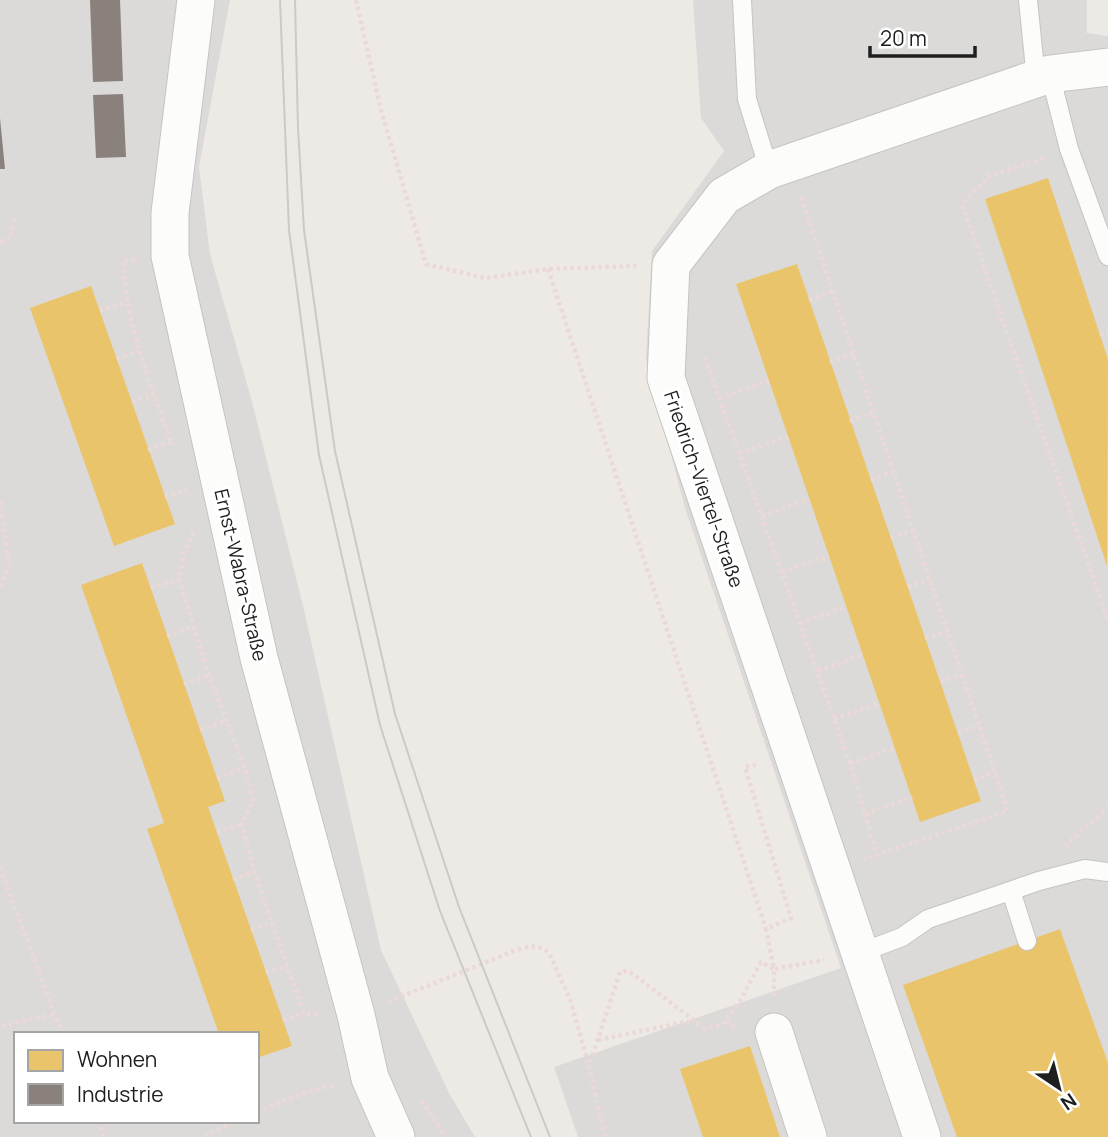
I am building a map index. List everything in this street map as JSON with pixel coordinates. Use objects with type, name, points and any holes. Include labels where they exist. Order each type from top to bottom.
[{"type":"street","name":"Ernst-Wabra-Straße","points":[[196,0],[170,213],[170,256],[259,658],[356,1015],[370,1078],[396,1137]]},
{"type":"street","points":[[671,265],[724,196],[779,166],[1043,77],[1108,67]]},
{"type":"street","name":"Friedrich-Viertel-Straße","points":[[671,265],[666,378],[834,869],[922,1137]]},
{"type":"street","points":[[774,1032],[808,1137]]},
{"type":"lane","points":[[742,0],[747,99],[779,166]]},
{"type":"lane","points":[[1028,0],[1043,77],[1108,256]]},
{"type":"lane","points":[[860,953],[902,937],[928,919],[1039,881],[1086,869],[1108,872]]},
{"type":"lane","points":[[1010,891],[1027,941]]},
{"type":"path","points":[[356,0],[381,110],[426,264],[485,278],[548,269],[671,265]]},
{"type":"path","points":[[1069,149],[989,176],[962,204],[1108,620]]},
{"type":"path","points":[[779,166],[833,291],[1008,811],[834,869]]},
{"type":"path","points":[[0,242],[10,239],[15,217]]},
{"type":"path","points":[[548,269],[766,929],[774,969]]},
{"type":"path","points":[[809,300],[833,291]]},
{"type":"path","points":[[100,312],[126,302]]},
{"type":"path","points":[[1100,335],[1108,332]]},
{"type":"path","points":[[117,359],[138,350]]},
{"type":"path","points":[[704,354],[850,763],[877,855]]},
{"type":"path","points":[[830,362],[854,354]]},
{"type":"path","points":[[719,398],[769,381]]},
{"type":"path","points":[[132,402],[154,395]]},
{"type":"path","points":[[850,421],[874,412]]},
{"type":"path","points":[[739,453],[788,436]]},
{"type":"path","points":[[148,450],[171,442]]},
{"type":"path","points":[[871,480],[894,471]]},
{"type":"path","points":[[165,497],[187,490]]},
{"type":"path","points":[[762,516],[809,499]]},
{"type":"path","points":[[0,501],[9,565],[0,587]]},
{"type":"path","points":[[199,522],[184,552],[179,579],[209,675],[245,768],[253,801],[243,824],[254,872],[304,1013]]},
{"type":"path","points":[[891,538],[914,530]]},
{"type":"path","points":[[782,572],[829,556]]},
{"type":"path","points":[[151,588],[179,579]]},
{"type":"path","points":[[908,587],[930,579]]},
{"type":"path","points":[[800,623],[846,607]]},
{"type":"path","points":[[167,636],[194,626]]},
{"type":"path","points":[[925,638],[948,631]]},
{"type":"path","points":[[817,671],[863,655]]},
{"type":"path","points":[[184,684],[209,675]]},
{"type":"path","points":[[941,682],[962,675]]},
{"type":"path","points":[[834,719],[880,703]]},
{"type":"path","points":[[200,730],[226,721]]},
{"type":"path","points":[[958,733],[979,726]]},
{"type":"path","points":[[850,763],[895,748]]},
{"type":"path","points":[[765,762],[745,767],[791,918],[766,929]]},
{"type":"path","points":[[217,778],[245,768]]},
{"type":"path","points":[[974,780],[995,772]]},
{"type":"path","points":[[865,814],[912,797]]},
{"type":"path","points":[[1039,881],[1070,839],[1108,807]]},
{"type":"path","points":[[217,832],[243,824]]},
{"type":"path","points":[[0,867],[61,1032]]},
{"type":"path","points":[[233,879],[254,872]]},
{"type":"path","points":[[251,930],[272,923]]},
{"type":"path","points":[[283,1020],[304,1013],[356,1015],[505,954],[535,946],[549,953],[570,999],[605,1137]]},
{"type":"path","points":[[589,1066],[620,972],[633,974],[704,1028],[722,1025],[741,999],[761,962],[774,969],[860,953]]},
{"type":"path","points":[[267,973],[287,965]]},
{"type":"path","points":[[2,1026],[54,1014]]},
{"type":"path","points":[[598,1040],[691,1020]]},
{"type":"path","points":[[259,1111],[306,1092],[370,1078]]},
{"type":"path","points":[[205,1137],[230,1123]]},
{"type":"shaded area","points":[[0,0],[230,0],[199,167],[210,254],[251,398],[304,610],[381,950],[449,1093],[475,1137],[0,1137]]},
{"type":"shaded area","points":[[0,0],[87,0],[92,254],[1,259],[4,234],[0,233],[0,173],[5,172]]},
{"type":"shaded area","points":[[693,0],[1087,0],[1087,33],[724,151],[701,118]]},
{"type":"shaded area","points":[[1087,33],[1108,36],[1108,1137],[578,1137],[554,1067],[841,968],[685,508],[646,359],[652,251],[724,151]]},
{"type":"building: Wohnen","points":[[1048,178],[1108,359],[1107,566],[985,199]]},
{"type":"building: Wohnen","points":[[797,264],[981,801],[920,822],[736,284]]},
{"type":"building: Wohnen","points":[[91,286],[175,524],[114,546],[30,308]]},
{"type":"building: Wohnen","points":[[142,563],[225,801],[208,807],[292,1046],[259,1057],[259,1032],[218,1032],[147,829],[164,823],[81,585]]},
{"type":"building: Wohnen","points":[[1060,929],[1108,1063],[1108,1137],[957,1137],[903,985]]},
{"type":"building: Wohnen","points":[[750,1046],[780,1137],[703,1137],[680,1069]]},
{"type":"building: Industrie","points":[[90,0],[120,0],[123,81],[93,82]]},
{"type":"building: Industrie","points":[[123,94],[126,157],[96,158],[93,95]]},
{"type":"building: Industrie","points":[[0,118],[5,169],[0,169]]},
{"type":"tram line","points":[[280,0],[289,230],[319,455],[380,725],[440,911],[531,1137]]},
{"type":"tram line","points":[[295,0],[304,230],[335,451],[395,714],[459,907],[550,1137]]}]
